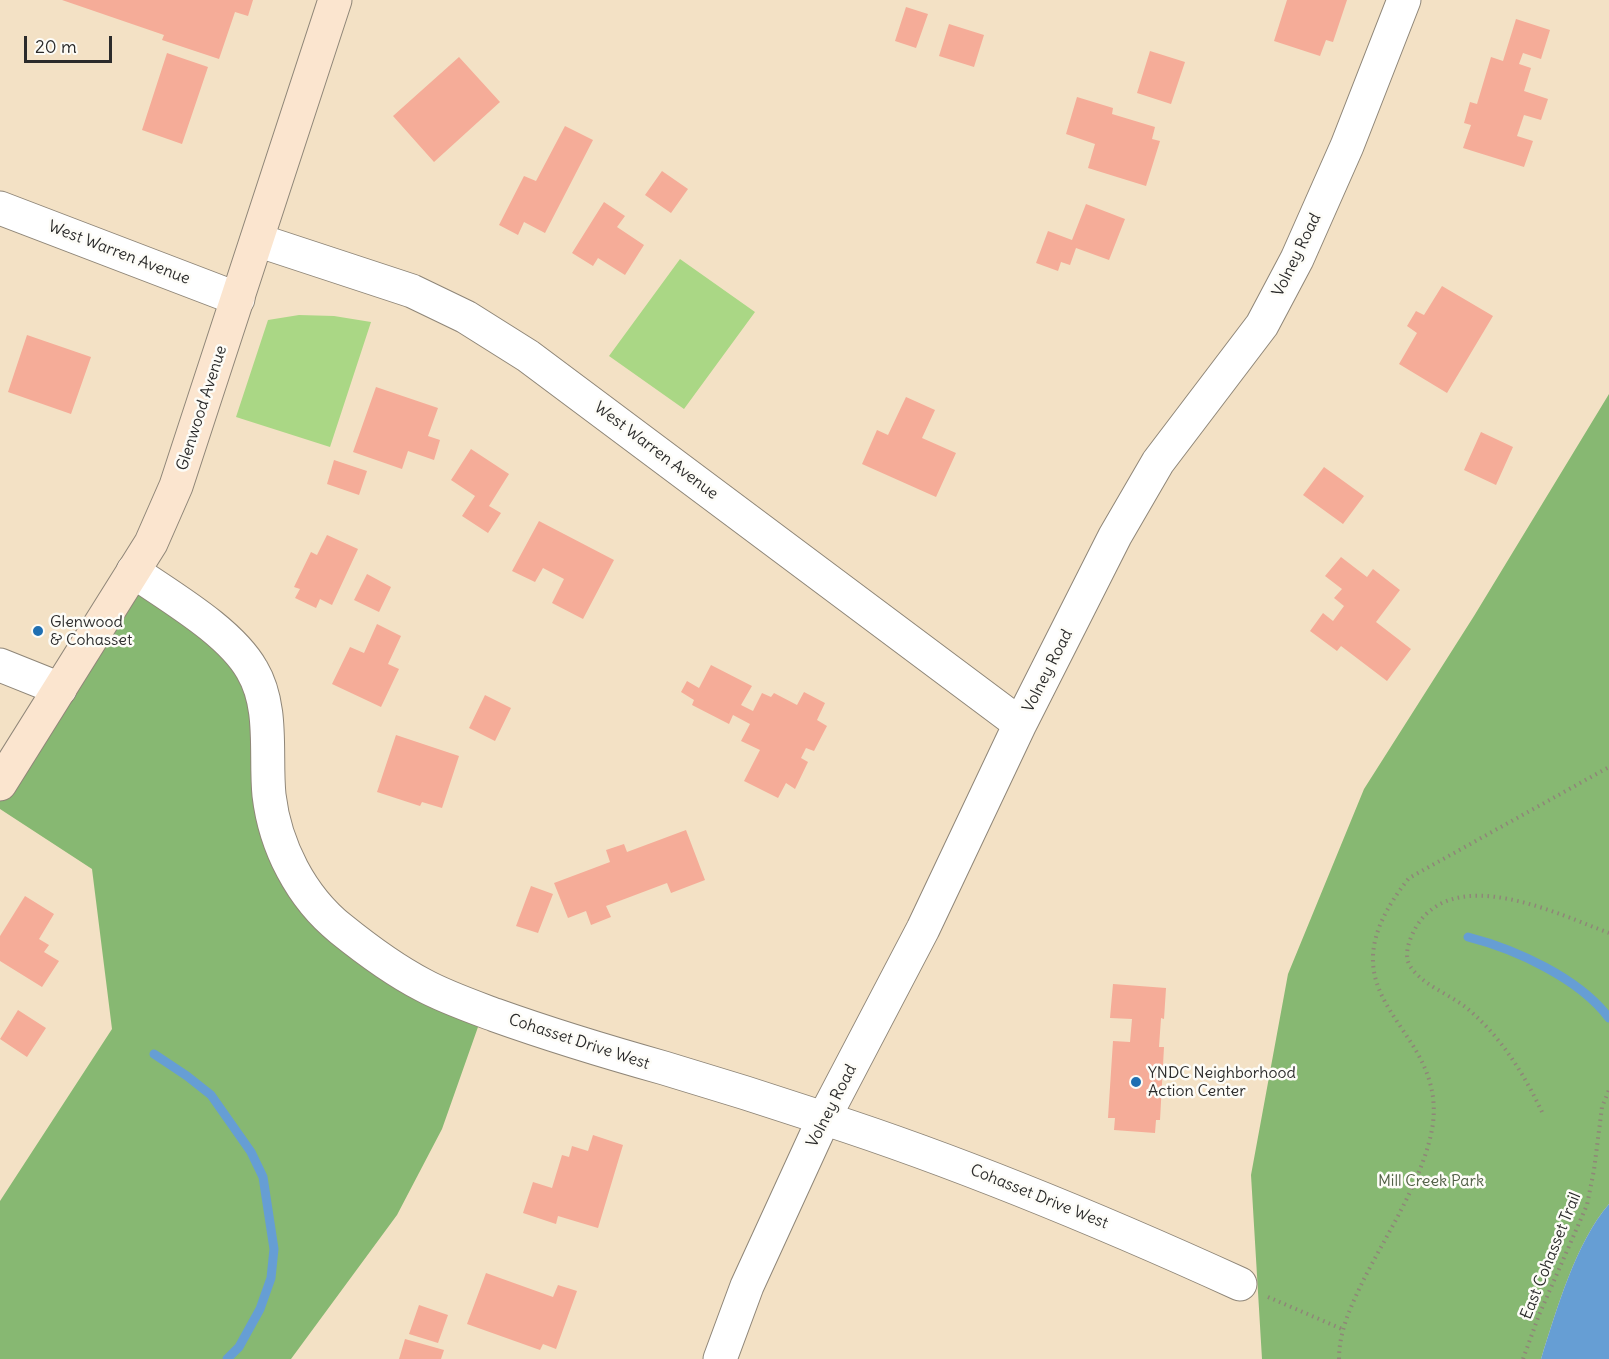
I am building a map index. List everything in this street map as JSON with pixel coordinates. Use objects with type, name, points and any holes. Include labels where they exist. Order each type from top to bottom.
[{"type":"main road","name":"Glenwood Avenue","points":[[0,784],[157,533],[176,486],[335,0]]},
{"type":"street","name":"Volney Road","points":[[720,1359],[747,1286],[824,1118],[923,930],[1020,724],[1115,536],[1156,466],[1262,325],[1287,280],[1344,155],[1404,0]]},
{"type":"street","name":"West Warren Avenue","points":[[0,208],[238,299]]},
{"type":"street","name":"West Warren Avenue","points":[[257,240],[412,291],[466,317],[528,356],[1020,724]]},
{"type":"street","name":"Cohasset Drive West","points":[[133,572],[181,603],[214,629],[235,648],[252,669],[261,690],[264,708],[269,795],[277,835],[291,867],[310,897],[338,926],[378,958],[420,983],[562,1039],[681,1073],[900,1143],[1050,1200],[1240,1284]]},
{"type":"street","points":[[0,665],[60,689]]},
{"type":"path","points":[[1339,1359],[1342,1329],[1415,1180],[1433,1123],[1429,1082],[1419,1058],[1383,1002],[1373,970],[1374,951],[1387,908],[1409,878],[1609,767]]},
{"type":"path","points":[[1542,1112],[1509,1054],[1482,1022],[1448,994],[1421,977],[1408,964],[1406,952],[1417,926],[1438,905],[1450,899],[1488,896],[1540,907],[1609,933]]},
{"type":"path","name":"East Cohasset Trail","points":[[1522,1359],[1587,1205],[1602,1107],[1609,1090]]},
{"type":"path","points":[[1240,1284],[1342,1329]]},
{"type":"green space","points":[[680,259],[755,312],[684,409],[609,356]]},
{"type":"green space","points":[[299,315],[334,316],[371,322],[330,447],[236,417],[268,320]]},
{"type":"green space","name":"Mill Creek Park","points":[[1609,394],[1609,1204],[1597,1220],[1577,1257],[1560,1299],[1541,1359],[1262,1359],[1251,1175],[1288,974],[1364,789],[1474,616]]},
{"type":"green space","points":[[133,571],[235,648],[268,749],[311,897],[484,1010],[442,1129],[397,1215],[291,1359],[0,1359],[0,1201],[112,1029],[92,869],[0,809],[0,784]]},
{"type":"water","points":[[1609,1204],[1609,1359],[1541,1359],[1560,1299],[1577,1257],[1597,1220]]},
{"type":"building","points":[[62,0],[253,0],[248,16],[235,12],[219,59],[162,40],[164,35]]},
{"type":"building","points":[[1287,0],[1347,0],[1333,42],[1326,40],[1320,56],[1274,41]]},
{"type":"building","points":[[906,7],[928,14],[916,48],[895,41]]},
{"type":"building","points":[[1516,19],[1550,30],[1541,59],[1523,53],[1519,64],[1531,68],[1524,91],[1548,99],[1541,120],[1524,115],[1517,136],[1533,141],[1524,167],[1463,148],[1471,125],[1464,123],[1470,102],[1477,104],[1491,57],[1503,61]]},
{"type":"building","points":[[949,24],[984,35],[974,67],[939,56]]},
{"type":"building","points":[[1150,51],[1185,62],[1171,104],[1137,93]]},
{"type":"building","points":[[167,53],[208,67],[182,144],[142,130]]},
{"type":"building","points":[[459,57],[500,102],[434,162],[393,116]]},
{"type":"building","points":[[1077,97],[1113,108],[1112,114],[1155,127],[1152,139],[1160,141],[1146,186],[1088,168],[1095,144],[1066,134]]},
{"type":"building","points":[[565,126],[593,140],[545,233],[524,222],[518,235],[499,225],[524,176],[536,181]]},
{"type":"building","points":[[662,171],[688,189],[671,213],[645,195]]},
{"type":"building","points":[[604,202],[625,216],[617,227],[644,245],[625,275],[598,258],[593,266],[572,253]]},
{"type":"building","points":[[1086,204],[1125,219],[1109,260],[1076,248],[1070,265],[1061,262],[1058,271],[1036,263],[1048,231],[1072,240]]},
{"type":"building","points":[[1442,286],[1493,316],[1447,393],[1399,364],[1417,333],[1407,326],[1416,311],[1424,315]]},
{"type":"building","points":[[27,335],[91,357],[71,414],[8,392]]},
{"type":"building","points":[[376,387],[438,408],[428,436],[440,440],[434,460],[408,451],[402,469],[353,452]]},
{"type":"building","points":[[906,397],[935,410],[922,438],[956,453],[936,497],[862,464],[877,430],[888,435]]},
{"type":"building","points":[[1481,432],[1513,447],[1496,485],[1464,470]]},
{"type":"building","points":[[471,449],[509,474],[489,506],[501,513],[488,533],[462,516],[475,496],[451,480]]},
{"type":"building","points":[[334,460],[367,471],[359,495],[327,484]]},
{"type":"building","points":[[1324,467],[1364,496],[1343,524],[1303,495]]},
{"type":"building","points":[[539,521],[614,560],[583,619],[552,603],[564,579],[543,568],[535,582],[512,571]]},
{"type":"building","points":[[327,535],[358,549],[332,605],[320,599],[316,608],[295,598],[300,589],[294,587],[311,552],[317,555]]},
{"type":"building","points":[[1341,557],[1367,577],[1373,569],[1400,590],[1376,622],[1411,649],[1387,681],[1341,646],[1337,651],[1310,631],[1323,613],[1333,621],[1344,606],[1334,598],[1342,589],[1325,576]]},
{"type":"building","points":[[367,574],[391,587],[379,612],[354,600]]},
{"type":"building","points":[[377,624],[401,636],[388,664],[399,669],[381,707],[332,684],[350,647],[364,653]]},
{"type":"building","points":[[711,665],[752,686],[741,705],[753,711],[762,693],[771,697],[774,693],[797,705],[804,692],[825,703],[817,720],[827,726],[814,751],[806,748],[801,758],[808,762],[795,789],[786,783],[778,798],[744,781],[760,750],[741,741],[750,724],[733,715],[729,724],[692,705],[694,700],[681,692],[687,681],[699,688]]},
{"type":"building","points":[[485,695],[511,708],[495,741],[469,728]]},
{"type":"building","points":[[396,735],[459,756],[442,808],[422,802],[420,806],[377,792]]},
{"type":"building","points":[[686,830],[705,880],[671,893],[667,883],[606,906],[611,917],[591,925],[586,911],[568,918],[554,883],[610,862],[606,850],[624,844],[627,852]]},
{"type":"building","points":[[531,886],[553,894],[538,933],[516,926]]},
{"type":"building","points":[[25,896],[54,914],[39,939],[49,945],[44,952],[59,961],[42,987],[0,961],[0,936]]},
{"type":"building","name":"YNDC Neighborhood Action Center","points":[[1113,984],[1166,988],[1159,1047],[1164,1047],[1160,1120],[1156,1120],[1155,1133],[1114,1130],[1115,1118],[1108,1118],[1113,1041],[1130,1042],[1132,1019],[1110,1018]]},
{"type":"building","points":[[18,1010],[46,1028],[27,1057],[0,1039]]},
{"type":"building","points":[[593,1135],[623,1145],[598,1228],[558,1216],[556,1224],[523,1213],[533,1182],[552,1188],[562,1155],[569,1157],[572,1146],[588,1151]]},
{"type":"building","points":[[486,1273],[553,1297],[558,1285],[577,1291],[556,1349],[543,1344],[540,1350],[467,1324]]},
{"type":"building","points":[[419,1305],[448,1315],[438,1343],[409,1334]]},
{"type":"building","points":[[405,1339],[444,1350],[441,1359],[399,1359]]},
{"type":"waterway","points":[[1468,937],[1506,949],[1545,967],[1581,990],[1609,1018]]},
{"type":"waterway","points":[[154,1054],[211,1095],[251,1152],[263,1177],[274,1249],[271,1278],[260,1309],[239,1347],[227,1359]]},
{"type":"place","name":"Glenwood & Cohasset","points":[[38,631]]},
{"type":"place","name":"YNDC Neighborhood Action Center","points":[[1136,1082]]}]
